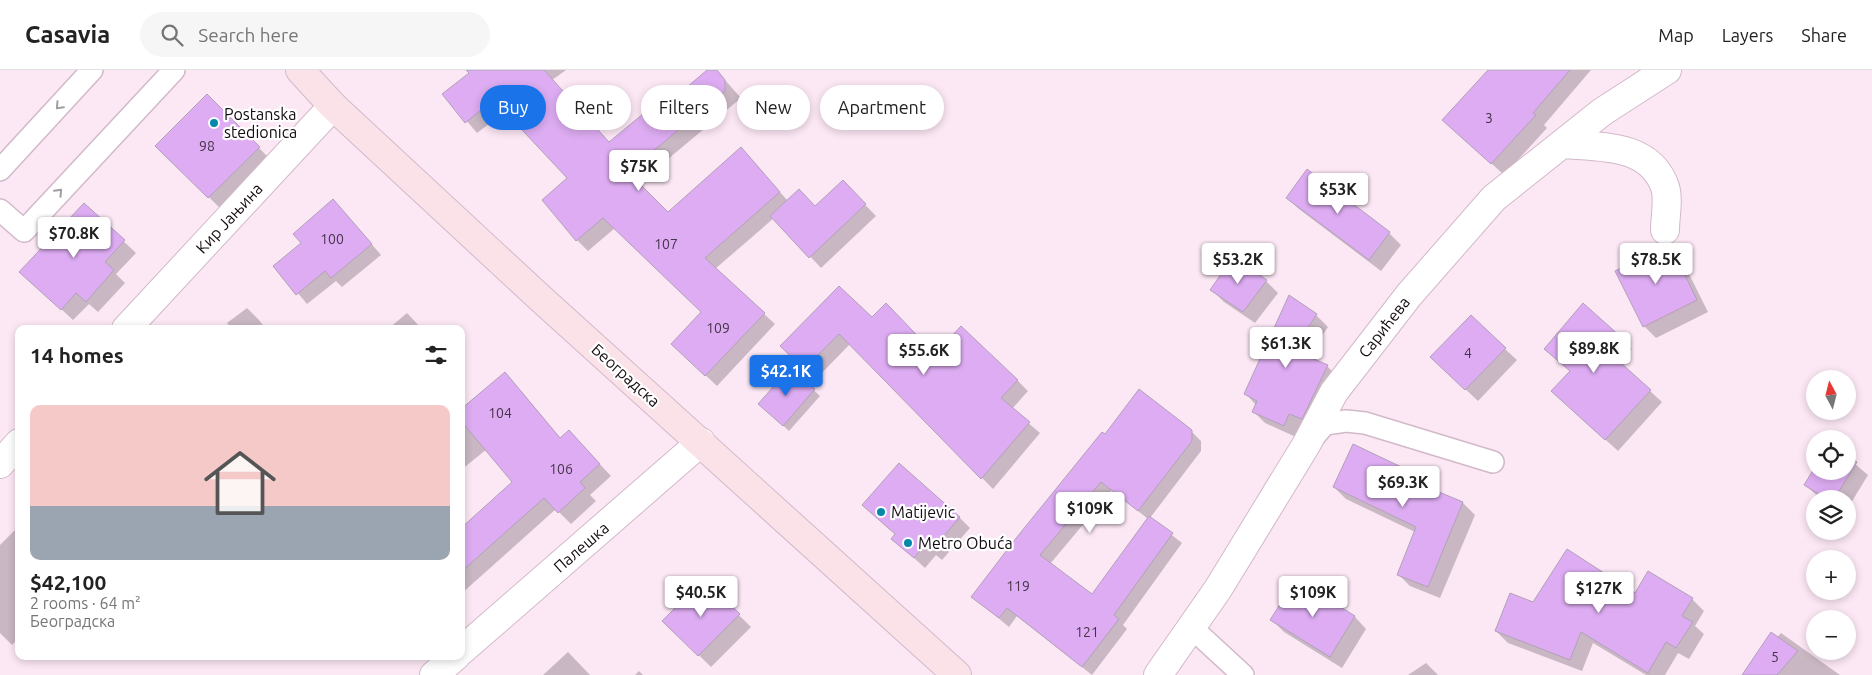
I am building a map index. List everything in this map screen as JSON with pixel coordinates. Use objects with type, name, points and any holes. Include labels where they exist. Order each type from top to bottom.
[{"type":"main road","name":"Београдска","points":[[300,70],[333,106],[539,297],[957,675]]},
{"type":"street","name":"Сарићева","points":[[1158,675],[1192,628],[1306,445],[1334,392],[1409,295],[1494,198],[1602,112],[1667,70]]},
{"type":"street","name":"Кир Јањина","points":[[130,325],[333,106]]},
{"type":"street","points":[[1564,144],[1610,147],[1637,153],[1653,168],[1665,188],[1665,230]]},
{"type":"street","name":"Палешка","points":[[465,648],[701,442]]},
{"type":"street","points":[[0,464],[15,448]]},
{"type":"street","points":[[434,675],[451,660]]},
{"type":"lane","points":[[0,170],[92,70]]},
{"type":"lane","points":[[0,210],[24,231],[174,70]]},
{"type":"lane","points":[[1306,445],[1325,424],[1346,421],[1365,423],[1493,462]]},
{"type":"lane","points":[[1192,628],[1243,675]]},
{"type":"building","points":[[466,70],[544,70],[558,85],[556,85],[556,130],[598,130],[609,142],[624,130],[631,130],[631,124],[641,116],[641,130],[678,130],[628,172],[668,212],[741,147],[780,192],[705,258],[765,313],[705,376],[671,344],[701,312],[603,218],[576,241],[542,200],[567,178],[522,130],[546,130],[546,85],[480,85],[480,111],[465,123],[442,94],[469,73]]},
{"type":"building","points":[[707,70],[717,70],[725,80],[725,85],[689,85]]},
{"type":"building","points":[[1488,70],[1570,70],[1533,113],[1536,115],[1491,164],[1442,120]]},
{"type":"building","points":[[207,94],[260,147],[208,198],[155,146]]},
{"type":"building","points":[[1307,169],[1390,232],[1369,260],[1286,198]]},
{"type":"building","points":[[843,180],[866,204],[809,258],[770,216],[799,189],[815,206]]},
{"type":"building","points":[[333,199],[372,244],[331,278],[325,271],[296,295],[273,266],[301,243],[293,234]]},
{"type":"building","points":[[84,203],[125,240],[105,262],[114,270],[86,302],[76,293],[61,310],[19,272]]},
{"type":"building","points":[[1670,244],[1697,300],[1643,327],[1615,271]]},
{"type":"building","points":[[1233,257],[1267,280],[1243,312],[1210,290]]},
{"type":"building","points":[[839,286],[872,317],[886,303],[935,354],[961,326],[1018,380],[1001,398],[1030,422],[981,479],[839,334],[804,369],[780,346]]},
{"type":"building","points":[[1289,295],[1317,314],[1293,350],[1328,365],[1302,419],[1289,414],[1284,426],[1252,412],[1257,401],[1244,394]]},
{"type":"building","points":[[1583,303],[1621,337],[1602,346],[1651,390],[1605,440],[1551,391],[1570,371],[1544,349]]},
{"type":"building","points":[[1471,315],[1506,348],[1465,390],[1430,357]]},
{"type":"building","points":[[790,368],[815,389],[783,426],[758,404]]},
{"type":"building","points":[[505,372],[560,438],[569,430],[600,464],[580,482],[585,488],[558,513],[544,498],[465,568],[465,524],[512,482],[465,426],[465,406]]},
{"type":"building","points":[[1139,389],[1192,430],[1192,441],[1138,511],[1101,482],[1040,555],[1092,594],[1149,516],[1173,533],[1114,615],[1119,619],[1082,667],[1007,608],[999,618],[971,597],[1017,537],[1102,432],[1105,434]]},
{"type":"building","points":[[1353,444],[1414,473],[1410,480],[1463,502],[1428,587],[1397,575],[1416,527],[1333,487]]},
{"type":"building","points":[[899,463],[960,517],[931,551],[925,545],[914,558],[891,539],[895,534],[862,505]]},
{"type":"building","points":[[1807,480],[1846,480],[1840,490],[1812,490],[1804,485]]},
{"type":"building","points":[[1567,549],[1635,593],[1648,571],[1693,598],[1682,616],[1693,622],[1676,648],[1666,642],[1648,673],[1581,632],[1570,660],[1495,631],[1510,593],[1533,602]]},
{"type":"building","points":[[704,579],[740,614],[698,656],[662,621]]},
{"type":"building","points":[[1296,579],[1355,616],[1330,657],[1270,620]]},
{"type":"building","points":[[1771,632],[1798,651],[1777,675],[1742,675]]},
{"type":"place","name":"Postanska stedionica","points":[[214,123]]},
{"type":"place","name":"Matijevic","points":[[881,512]]},
{"type":"place","name":"Metro Obuća","points":[[908,543]]}]
